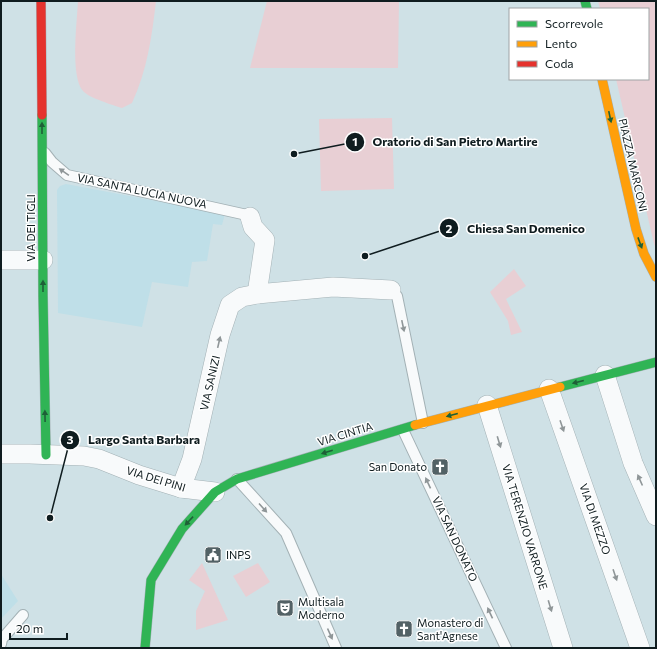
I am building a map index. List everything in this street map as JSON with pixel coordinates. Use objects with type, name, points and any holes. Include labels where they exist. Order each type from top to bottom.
[{"type":"street","name":"VIA DEI TIGLI","points":[[41,1],[46,455]]},
{"type":"street","name":"PIAZZA MARCONI","points":[[602,80],[632,216],[640,243],[656,277]]},
{"type":"street","points":[[250,218],[253,227],[264,240],[256,294],[333,288],[391,290]]},
{"type":"street","points":[[1,260],[43,260]]},
{"type":"street","name":"VIA SANIZI","points":[[181,488],[192,459],[220,335],[230,305],[242,297],[256,294]]},
{"type":"street","name":"VIA CINTIA","points":[[145,648],[151,580],[182,529],[215,492],[237,479],[487,405],[604,375],[654,364]]},
{"type":"street","points":[[604,375],[632,463],[656,516]]},
{"type":"street","name":"VIA DI MEZZO","points":[[549,389],[640,648]]},
{"type":"street","name":"VIA TERENZIO VARRONE","points":[[487,405],[563,648]]},
{"type":"street","name":"VIA DEI PINI","points":[[1,454],[84,456],[181,488],[215,492]]},
{"type":"lane","name":"VIA SANTA LUCIA NUOVA","points":[[42,150],[52,162],[68,175],[247,215],[250,218]]},
{"type":"lane","points":[[391,290],[397,296],[423,423]]},
{"type":"lane","name":"VIA SAN DONATO","points":[[402,430],[506,648]]},
{"type":"lane","points":[[237,479],[286,533],[336,648]]},
{"type":"lane","points":[[1,644],[2,639],[23,616]]},
{"type":"shaded area","points":[[78,1],[156,1],[151,40],[142,78],[132,103],[122,108],[86,94],[79,84],[75,61]]},
{"type":"shaded area","points":[[267,1],[399,1],[398,68],[250,68]]},
{"type":"shaded area","points":[[598,1],[656,1],[656,249],[616,80],[649,80],[649,8],[600,8]]},
{"type":"shaded area","points":[[392,118],[394,189],[321,191],[319,119]]},
{"type":"shaded area","points":[[66,184],[225,214],[222,225],[213,224],[207,261],[192,262],[188,287],[152,282],[142,327],[58,313],[57,190],[60,186]]},
{"type":"shaded area","points":[[514,269],[526,286],[506,299],[522,332],[511,335],[508,321],[490,292]]},
{"type":"shaded area","points":[[202,563],[228,620],[196,630],[196,611],[205,591],[189,580]]},
{"type":"shaded area","points":[[258,563],[270,582],[246,597],[233,576]]},
{"type":"shaded area","points":[[1,574],[18,601],[1,619]]},
{"type":"traffic: fast","points":[[585,1],[587,8]]},
{"type":"traffic: fast","points":[[42,115],[46,455]]},
{"type":"traffic: fast","points":[[560,387],[656,362]]},
{"type":"traffic: fast","points":[[145,648],[151,580],[182,529],[215,492],[237,479],[415,425]]},
{"type":"traffic: slow","points":[[602,80],[636,229],[644,254],[656,277]]},
{"type":"traffic: slow","points":[[415,425],[560,387]]},
{"type":"traffic: jam","points":[[41,1],[42,115]]},
{"type":"place","name":"Oratorio di San Pietro Martire","points":[[294,154]]},
{"type":"place","name":"Chiesa San Domenico","points":[[365,256]]},
{"type":"place","name":"San Donato","points":[[440,467]]},
{"type":"place","name":"Largo Santa Barbara","points":[[50,518]]},
{"type":"place","name":"INPS","points":[[213,555]]},
{"type":"place","name":"Multisala Moderno","points":[[285,608]]},
{"type":"place","name":"Monastero di Sant'Agnese","points":[[404,629]]}]
